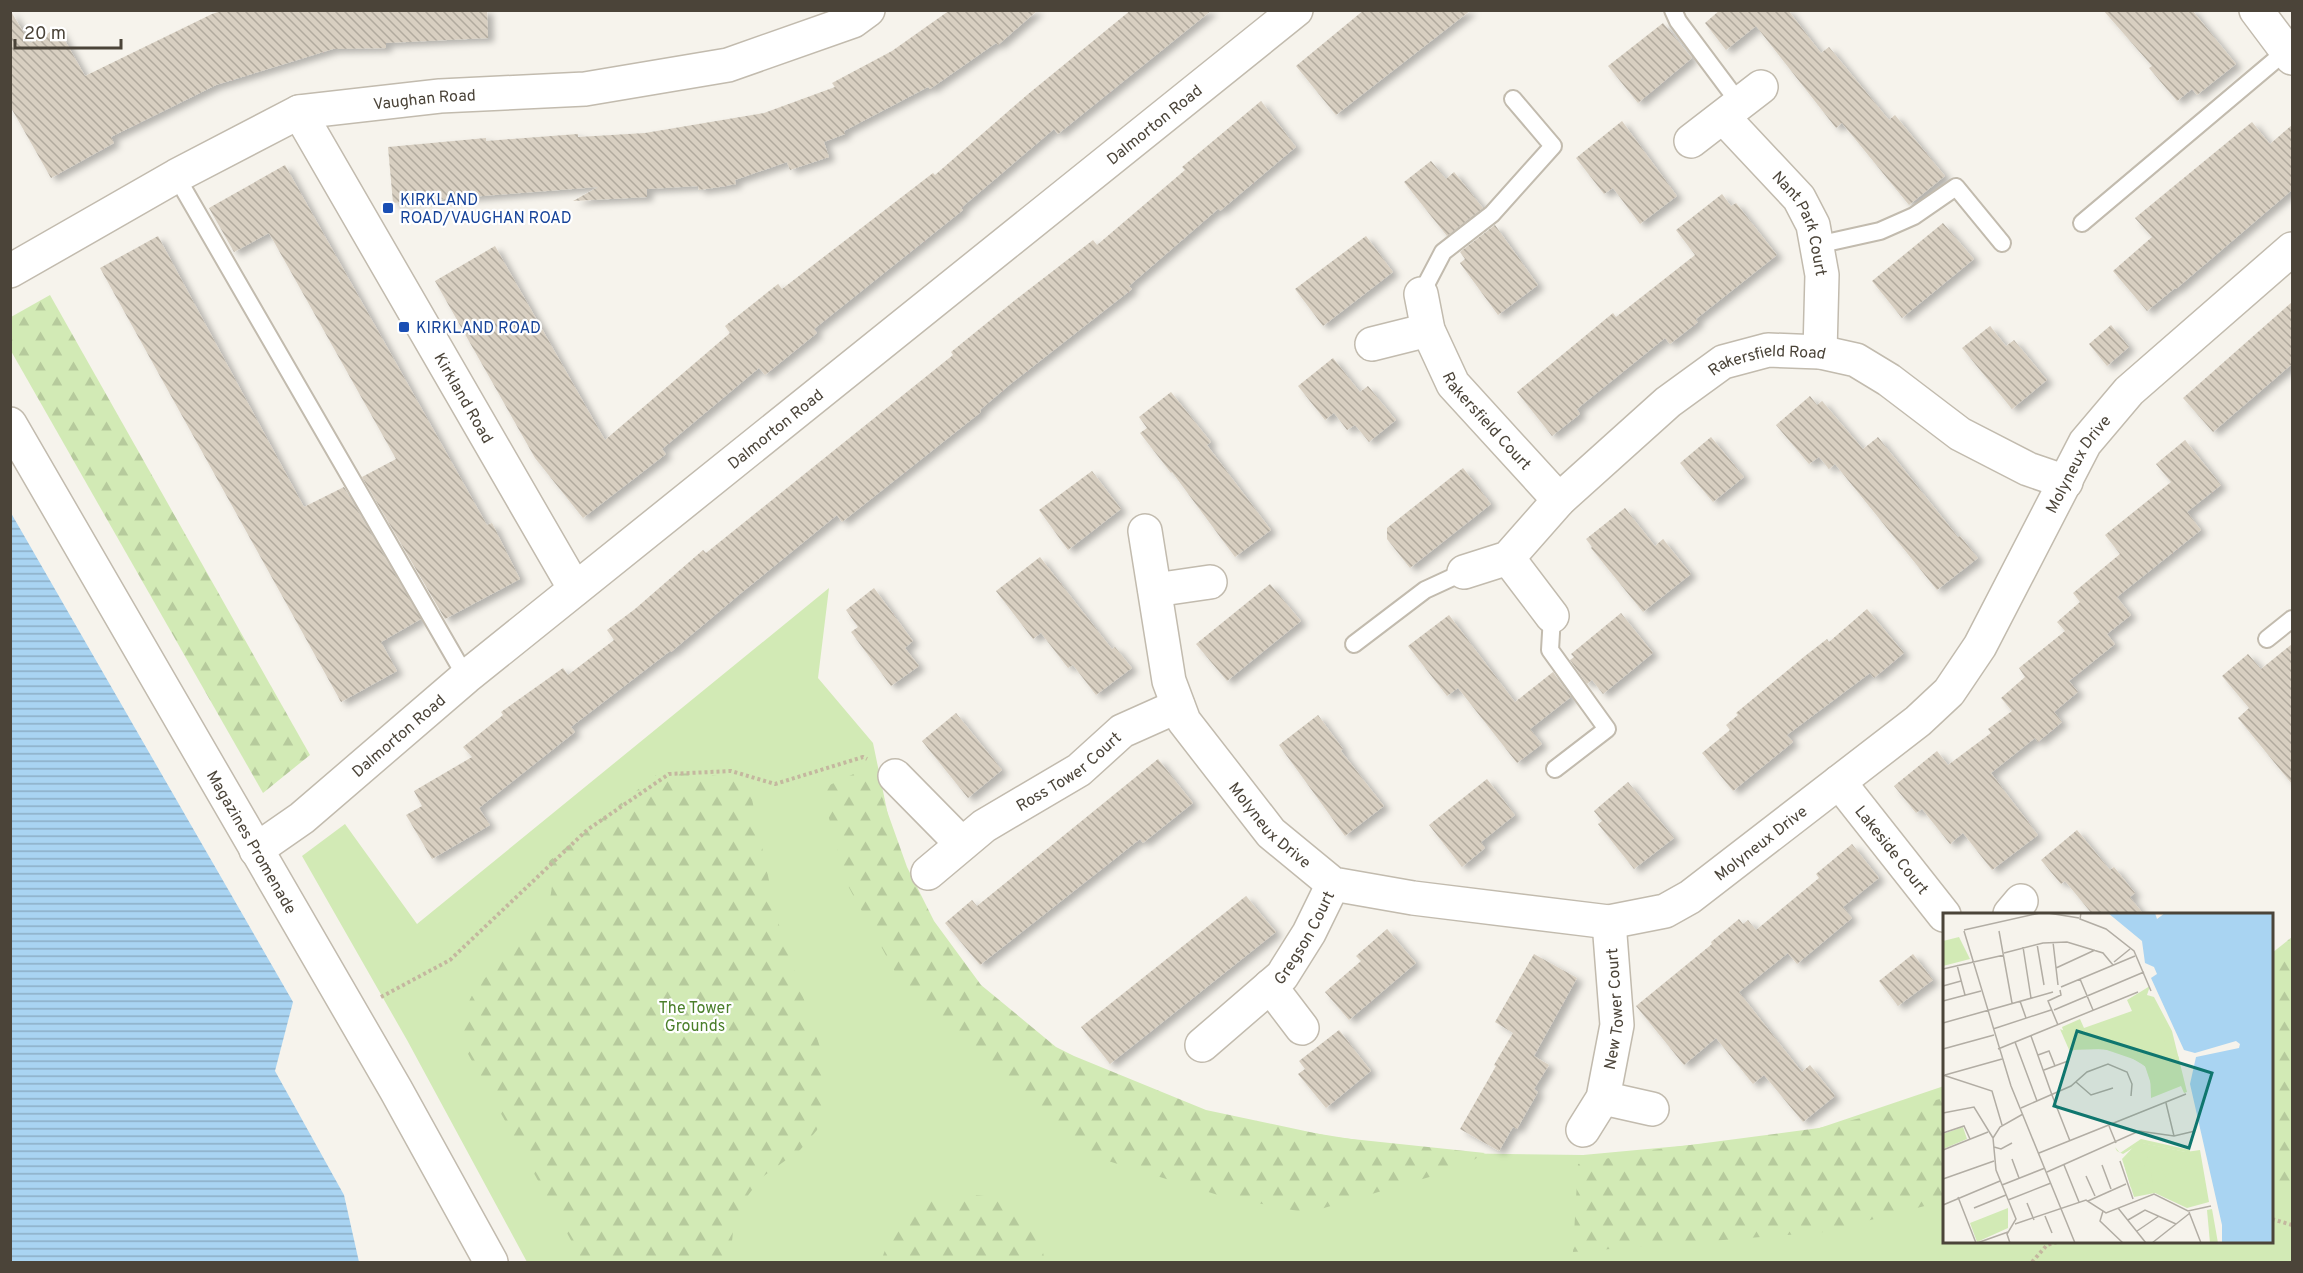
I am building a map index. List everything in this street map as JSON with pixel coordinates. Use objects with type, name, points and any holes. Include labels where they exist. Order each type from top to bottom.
[{"type":"street","name":"Vaughan Road","points":[[10,271],[176,176],[299,112],[440,96],[585,89],[728,65],[854,21],[868,10]]},
{"type":"street","name":"Dalmorton Road","points":[[256,850],[302,818],[466,678],[575,589],[1296,10]]},
{"type":"street","points":[[2256,10],[2289,54]]},
{"type":"street","points":[[1691,141],[1741,103]]},
{"type":"street","name":"Nant Park Court","points":[[1741,103],[1813,225],[1822,275],[1820,352]]},
{"type":"street","name":"Kirkland Road","points":[[299,112],[575,589]]},
{"type":"street","name":"Molyneux Drive","points":[[1145,531],[1169,681],[1184,721],[1271,833],[1333,884],[1413,898],[1609,922],[1665,911],[1690,897],[1918,721],[1949,692],[1980,646],[2085,443],[2129,391],[2292,249]]},
{"type":"street","name":"Rakersfield Court","points":[[1421,294],[1428,330],[1453,384],[1559,500]]},
{"type":"street","points":[[1372,345],[1428,330]]},
{"type":"street","name":"Rakersfield Road","points":[[1508,558],[1559,500],[1668,402],[1723,363],[1768,350],[1820,352],[1856,360],[1889,380],[1960,434],[2028,469],[2066,482]]},
{"type":"street","name":"Magazines Promenade","points":[[10,424],[351,1013],[491,1263]]},
{"type":"street","points":[[1464,572],[1508,558],[1552,616]]},
{"type":"street","points":[[1155,590],[1210,582]]},
{"type":"street","name":"Ross Tower Court","points":[[928,873],[984,826],[1079,770],[1122,731],[1178,706]]},
{"type":"street","points":[[896,776],[962,844]]},
{"type":"street","name":"Lakeside Court","points":[[1839,782],[1943,914]]},
{"type":"street","name":"Gregson Court","points":[[1202,1045],[1282,976],[1309,933],[1333,884]]},
{"type":"street","name":"New Tower Court","points":[[1583,1130],[1603,1098],[1617,1024],[1609,922]]},
{"type":"street","name":"Gregson Court","points":[[1270,986],[1302,1028]]},
{"type":"street","points":[[1603,1098],[1652,1109]]},
{"type":"lane","points":[[1673,10],[1678,21],[1741,103]]},
{"type":"lane","points":[[2082,223],[2289,54]]},
{"type":"lane","points":[[1421,294],[1443,252],[1492,214],[1552,146],[1513,99]]},
{"type":"lane","points":[[176,176],[466,678]]},
{"type":"lane","points":[[1817,245],[1880,231],[1914,216],[1956,187],[2002,243]]},
{"type":"lane","points":[[1354,644],[1425,590],[1464,572]]},
{"type":"lane","points":[[1552,616],[1550,650],[1606,729],[1555,769]]},
{"type":"lane","points":[[2267,639],[2292,619]]},
{"type":"path","points":[[351,1013],[450,960],[587,830],[669,774],[731,771],[775,784],[863,757],[896,776]]},
{"type":"path","points":[[2273,1220],[2292,1225]]},
{"type":"path","points":[[2032,1263],[2047,1245],[2054,1243]]},
{"type":"green space","points":[[50,295],[310,755],[263,793],[11,351],[11,317]]},
{"type":"green space","name":"The Tower Grounds","points":[[829,588],[818,678],[873,743],[900,873],[976,1009],[1189,1113],[1438,1153],[1583,1155],[1799,1135],[1943,1086],[1943,1243],[2273,1243],[2273,973],[2292,965],[2292,1262],[527,1262],[407,1040],[302,856],[345,824],[417,924]]},
{"type":"green space","points":[[871,766],[907,867],[934,921],[981,985],[1056,1047],[1206,1110],[1333,1137],[1485,1153],[1460,1168],[1307,1213],[1218,1195],[1092,1156],[1042,1120],[906,992],[847,884],[821,789]]},
{"type":"green space","points":[[694,773],[748,780],[777,919],[825,1062],[826,1098],[817,1130],[800,1150],[761,1178],[746,1198],[734,1221],[730,1262],[583,1262],[467,1052],[464,1027],[468,1004],[477,988],[534,930],[545,913],[552,889],[549,861],[656,775]]},
{"type":"green space","points":[[2292,937],[2292,1193],[2273,1191],[2273,952]]},
{"type":"green space","points":[[1943,1098],[1943,1201],[1824,1232],[1573,1252],[1578,1164],[1652,1150],[1819,1128]]},
{"type":"green space","points":[[963,1194],[994,1198],[1011,1208],[1031,1229],[1040,1245],[1045,1262],[881,1262],[898,1226],[912,1211],[930,1201]]},
{"type":"water","points":[[11,513],[293,1002],[275,1071],[344,1195],[359,1262],[11,1262]]},
{"type":"building","points":[[10,10],[30,43],[58,28],[85,76],[224,10],[487,10],[488,38],[386,43],[386,48],[333,49],[216,85],[111,137],[114,143],[51,178],[10,106]]},
{"type":"building","points":[[950,10],[1038,10],[998,45],[996,43],[930,89],[928,87],[844,131],[845,134],[824,142],[829,157],[790,170],[787,162],[735,180],[736,184],[720,187],[699,190],[698,186],[647,189],[647,197],[573,201],[598,187],[393,203],[388,147],[486,138],[486,141],[578,134],[578,137],[645,133],[764,113],[835,87],[832,83],[892,51]]},
{"type":"building","points":[[1131,10],[1212,10],[1058,134],[1054,129],[961,208],[963,210],[814,329],[817,333],[765,375],[759,368],[662,449],[666,454],[583,518],[535,458],[435,281],[495,246],[605,440],[730,333],[725,326],[778,284],[782,289],[933,173],[935,175],[1027,95]]},
{"type":"building","points":[[1364,10],[1471,10],[1336,115],[1296,66]]},
{"type":"building","points":[[1720,10],[1788,10],[1821,53],[1829,47],[1889,120],[1895,115],[1945,176],[1909,205],[1842,123],[1836,128],[1756,26],[1726,50],[1705,23]]},
{"type":"building","points":[[2103,10],[2192,10],[2236,64],[2197,95],[2192,89],[2177,101],[2149,68],[2152,66]]},
{"type":"building","points":[[1663,23],[1692,58],[1638,103],[1608,66]]},
{"type":"building","points":[[1261,101],[1296,147],[1220,211],[1218,209],[1129,286],[1132,289],[1008,386],[980,410],[981,412],[842,522],[837,515],[671,652],[571,727],[575,732],[479,808],[490,825],[432,859],[406,815],[422,806],[414,791],[472,757],[463,747],[503,715],[501,712],[563,668],[568,675],[614,640],[607,630],[703,550],[706,553],[953,355],[951,352],[1014,301],[1093,240],[1097,245],[1185,170],[1182,167]]},
{"type":"building","points":[[1622,121],[1677,196],[1640,224],[1613,188],[1604,194],[1576,158]]},
{"type":"building","points":[[2252,122],[2270,144],[2292,125],[2292,190],[2147,311],[2113,271],[2152,237],[2135,218]]},
{"type":"building","points":[[1431,161],[1446,179],[1454,172],[1483,208],[1447,236],[1404,182]]},
{"type":"building","points":[[285,165],[487,525],[492,523],[520,579],[445,619],[362,477],[396,459],[269,233],[234,252],[209,208]]},
{"type":"building","points":[[1722,194],[1731,206],[1736,203],[1777,255],[1696,319],[1698,322],[1670,344],[1665,338],[1577,409],[1580,414],[1552,436],[1517,392],[1613,313],[1616,317],[1695,255],[1676,230]]},
{"type":"building","points":[[1943,223],[1974,259],[1902,318],[1872,281]]},
{"type":"building","points":[[1495,225],[1538,285],[1498,315],[1460,263],[1465,259],[1460,252]]},
{"type":"building","points":[[158,236],[304,507],[344,487],[421,619],[381,642],[397,671],[341,702],[100,268]]},
{"type":"building","points":[[1366,236],[1393,272],[1323,326],[1295,289]]},
{"type":"building","points":[[2292,302],[2292,364],[2213,432],[2183,398]]},
{"type":"building","points":[[2111,325],[2129,347],[2107,366],[2089,344]]},
{"type":"building","points":[[1990,326],[2006,346],[2014,340],[2047,380],[2012,409],[1962,348]]},
{"type":"building","points":[[1333,358],[1360,392],[1368,386],[1396,420],[1369,442],[1355,425],[1347,430],[1334,413],[1325,420],[1298,386]]},
{"type":"building","points":[[1171,392],[1211,442],[1207,445],[1271,530],[1235,557],[1140,433],[1147,428],[1139,417]]},
{"type":"building","points":[[1810,396],[1817,405],[1822,401],[1863,449],[1878,437],[1958,537],[1960,536],[1978,558],[1937,590],[1835,464],[1829,469],[1819,457],[1809,464],[1776,425]]},
{"type":"building","points":[[1711,437],[1744,477],[1713,502],[1680,463]]},
{"type":"building","points":[[2185,440],[2221,485],[2187,512],[2201,530],[2117,597],[2131,615],[2107,634],[2115,644],[2069,681],[2078,692],[2054,712],[2062,722],[2038,742],[2035,738],[1991,773],[2038,835],[1992,870],[1963,833],[1950,844],[1922,809],[1916,813],[1894,786],[1937,751],[1948,765],[1991,733],[1988,729],[2012,711],[2001,698],[2025,677],[2019,668],[2065,631],[2057,622],[2080,602],[2073,593],[2120,554],[2105,535],[2171,482],[2156,464]]},
{"type":"building","points":[[1463,468],[1491,504],[1410,568],[1387,539],[1387,528]]},
{"type":"building","points":[[1092,471],[1121,509],[1068,550],[1039,510]]},
{"type":"building","points":[[1625,508],[1655,546],[1663,539],[1691,574],[1643,612],[1586,539]]},
{"type":"building","points":[[1040,557],[1112,649],[1115,647],[1132,668],[1096,695],[1073,665],[1068,668],[1041,633],[1033,639],[996,591]]},
{"type":"building","points":[[1270,584],[1301,621],[1227,681],[1196,644]]},
{"type":"building","points":[[874,588],[913,641],[905,648],[919,666],[891,686],[851,632],[858,627],[846,610]]},
{"type":"building","points":[[1867,609],[1904,653],[1874,678],[1870,673],[1787,735],[1793,742],[1733,791],[1702,753],[1730,730],[1726,725],[1738,715],[1736,713],[1827,639],[1829,642]]},
{"type":"building","points":[[1621,613],[1653,653],[1603,694],[1592,680],[1587,684],[1570,660],[1574,657],[1571,654]]},
{"type":"building","points":[[1449,615],[1515,702],[1553,672],[1571,697],[1530,729],[1542,744],[1517,763],[1458,688],[1447,696],[1408,646]]},
{"type":"building","points":[[2292,644],[2292,784],[2238,718],[2249,708],[2222,676],[2248,654],[2261,669]]},
{"type":"building","points":[[956,713],[1002,770],[968,798],[922,741]]},
{"type":"building","points":[[1318,715],[1343,749],[1341,751],[1384,806],[1345,836],[1279,745]]},
{"type":"building","points":[[1158,759],[1193,803],[1143,843],[1140,839],[980,965],[945,923],[972,900],[977,906]]},
{"type":"building","points":[[1487,779],[1515,815],[1481,842],[1485,848],[1462,867],[1429,825]]},
{"type":"building","points":[[1628,782],[1674,838],[1634,869],[1598,824],[1602,821],[1594,811]]},
{"type":"building","points":[[2077,830],[2110,870],[2114,867],[2135,893],[2130,897],[2142,913],[2091,913],[2065,881],[2061,884],[2041,860]]},
{"type":"building","points":[[1852,844],[1879,878],[1843,907],[1852,918],[1797,964],[1788,953],[1739,992],[1802,1072],[1810,1065],[1835,1096],[1803,1122],[1764,1075],[1753,1084],[1716,1038],[1684,1065],[1636,1006],[1739,919],[1743,924],[1748,920],[1756,930],[1819,878],[1816,874]]},
{"type":"building","points":[[1246,896],[1276,932],[1110,1064],[1081,1027]]},
{"type":"building","points":[[1387,929],[1416,963],[1349,1020],[1325,992],[1361,961],[1356,956]]},
{"type":"building","points":[[1534,954],[1577,978],[1534,1056],[1549,1065],[1534,1089],[1538,1092],[1517,1129],[1513,1127],[1499,1151],[1460,1129],[1513,1033],[1495,1022]]},
{"type":"building","points":[[1913,954],[1933,980],[1898,1006],[1879,981]]},
{"type":"building","points":[[1339,1030],[1371,1071],[1326,1108],[1298,1074],[1305,1069],[1299,1061]]},
{"type":"place","name":"KIRKLAND ROAD/VAUGHAN ROAD","points":[[388,208]]},
{"type":"place","name":"KIRKLAND ROAD","points":[[404,327]]}]
